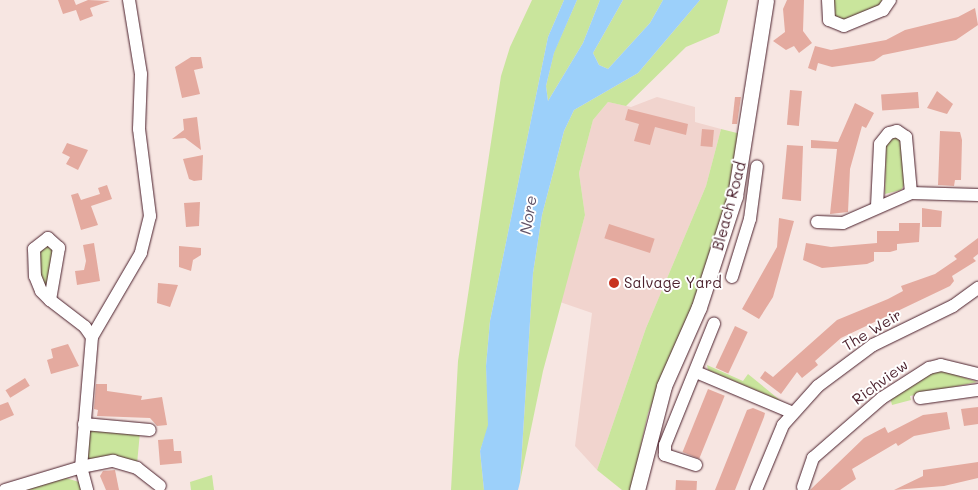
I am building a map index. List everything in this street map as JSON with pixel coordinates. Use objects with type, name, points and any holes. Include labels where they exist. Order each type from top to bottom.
[{"type":"street","points":[[86,490],[81,467],[92,338],[141,253],[150,216],[139,129],[141,74],[130,0]]},
{"type":"street","name":"Bleach Road","points":[[637,490],[664,386],[700,307],[730,212],[749,125],[766,0]]},
{"type":"street","points":[[828,0],[829,20],[844,26],[883,10],[890,0]]},
{"type":"street","points":[[877,206],[880,144],[889,133],[897,131],[906,138],[911,193]]},
{"type":"street","points":[[732,277],[750,219],[756,166]]},
{"type":"street","points":[[817,222],[843,222],[911,193],[978,195]]},
{"type":"street","points":[[730,212],[750,219]]},
{"type":"street","name":"The Weir","points":[[756,490],[791,412],[832,374],[873,345],[953,306],[978,288]]},
{"type":"street","points":[[50,300],[85,327],[92,338]]},
{"type":"street","points":[[696,465],[665,455],[665,445],[714,324]]},
{"type":"street","name":"Richview","points":[[803,487],[809,456],[882,398],[929,368],[956,366],[978,374]]},
{"type":"street","points":[[696,372],[791,412]]},
{"type":"street","points":[[920,398],[978,390]]},
{"type":"street","points":[[84,424],[150,430]]},
{"type":"street","points":[[5,490],[81,467],[113,461],[136,468],[160,486]]},
{"type":"shaded area","name":"Salvage Yard","points":[[657,97],[695,107],[695,122],[721,129],[706,186],[646,328],[597,470],[575,446],[592,313],[560,302],[585,215],[579,173],[593,120],[608,102],[631,107]]},
{"type":"green space","points":[[532,0],[564,0],[548,37],[490,321],[486,366],[489,425],[480,451],[484,490],[451,490],[458,361],[501,76],[510,47]]},
{"type":"green space","points":[[577,0],[600,0],[583,43],[548,101],[546,86],[554,52]]},
{"type":"green space","points":[[623,0],[663,0],[650,23],[608,69],[599,65],[593,53]]},
{"type":"green space","points":[[700,0],[728,0],[719,33],[686,47],[626,106],[608,102],[593,120],[579,173],[585,215],[543,371],[520,482],[533,273],[542,215],[564,131],[574,110],[638,73]]},
{"type":"green space","points":[[832,0],[884,1],[880,7],[846,20],[836,20],[830,9]]},
{"type":"green space","points":[[721,129],[741,134],[727,208],[696,304],[648,413],[631,490],[622,490],[597,470],[646,328],[706,186]]},
{"type":"green space","points":[[900,135],[905,184],[901,190],[885,194],[886,140]]},
{"type":"green space","points":[[40,245],[53,245],[49,293],[37,273]]},
{"type":"green space","points":[[707,365],[743,381],[748,374],[781,401],[708,370]]},
{"type":"green space","points":[[939,369],[977,382],[910,396],[911,400],[892,405],[890,397]]},
{"type":"green space","points":[[87,429],[140,432],[137,464],[105,456],[88,460]]},
{"type":"green space","points":[[212,475],[214,490],[191,490],[190,482]]},
{"type":"green space","points":[[66,478],[79,482],[85,490],[18,490]]},
{"type":"water","name":"Nore","points":[[564,0],[577,0],[554,53],[546,86],[548,101],[583,43],[600,0],[623,0],[593,53],[599,65],[608,69],[650,23],[663,0],[700,0],[638,73],[574,110],[564,131],[542,215],[533,273],[520,482],[518,490],[484,490],[480,451],[488,425],[486,366],[490,321],[548,37]]},
{"type":"building","points":[[58,0],[74,0],[76,5],[88,0],[110,1],[90,8],[93,16],[80,21],[76,10],[63,14]]},
{"type":"building","points":[[787,0],[804,0],[803,31],[812,43],[799,53],[794,46],[786,50],[773,41],[785,32],[783,9]]},
{"type":"building","points":[[975,8],[978,25],[956,40],[883,55],[874,61],[832,67],[818,63],[816,71],[808,68],[815,46],[831,50],[886,40],[905,30],[958,17]]},
{"type":"building","points":[[191,57],[201,57],[203,68],[194,70],[200,94],[182,98],[175,67]]},
{"type":"building","points":[[790,90],[802,91],[799,126],[787,125]]},
{"type":"building","points":[[937,91],[953,104],[947,114],[927,108]]},
{"type":"building","points":[[918,92],[919,108],[882,111],[881,95]]},
{"type":"building","points":[[735,97],[741,97],[737,124],[732,124]]},
{"type":"building","points":[[855,103],[874,113],[866,128],[862,126],[850,169],[848,212],[830,214],[837,149],[811,148],[811,140],[838,142]]},
{"type":"building","points":[[628,109],[688,124],[686,135],[655,127],[650,145],[634,141],[639,124],[625,120]]},
{"type":"building","points":[[197,117],[201,150],[185,138],[172,139],[184,130],[183,119]]},
{"type":"building","points":[[702,129],[714,130],[712,147],[701,146]]},
{"type":"building","points":[[940,131],[960,132],[962,140],[961,180],[955,180],[954,186],[938,185]]},
{"type":"building","points":[[67,143],[88,150],[78,170],[66,164],[70,157],[62,153]]},
{"type":"building","points":[[787,145],[803,146],[801,201],[782,199]]},
{"type":"building","points":[[203,155],[202,180],[194,181],[189,179],[183,159]]},
{"type":"building","points":[[107,185],[112,199],[91,206],[98,225],[81,230],[71,195],[78,193],[81,200],[100,194],[98,188]]},
{"type":"building","points":[[200,202],[199,226],[186,227],[184,203]]},
{"type":"building","points":[[922,208],[942,211],[941,227],[922,227]]},
{"type":"building","points":[[779,218],[794,221],[773,297],[759,319],[742,309],[777,247]]},
{"type":"building","points":[[899,223],[920,223],[919,242],[897,244],[897,250],[890,252],[874,252],[874,261],[867,264],[822,268],[803,260],[806,243],[831,247],[877,243],[877,231],[899,231]]},
{"type":"building","points":[[609,224],[655,239],[650,253],[604,238]]},
{"type":"building","points":[[978,238],[978,254],[973,258],[976,261],[952,276],[954,281],[950,286],[841,338],[815,361],[818,365],[802,378],[797,372],[781,394],[760,378],[765,371],[773,377],[837,320],[888,299],[903,291],[901,286],[935,274],[957,259],[954,256]]},
{"type":"building","points":[[94,243],[100,281],[77,285],[75,271],[84,270],[86,261],[83,245]]},
{"type":"building","points":[[179,246],[201,248],[201,255],[193,260],[191,271],[179,267]]},
{"type":"building","points":[[158,283],[178,285],[170,307],[157,303]]},
{"type":"building","points":[[735,326],[748,332],[728,374],[716,368]]},
{"type":"building","points":[[68,344],[79,366],[51,374],[47,360],[53,358],[51,349]]},
{"type":"building","points":[[25,378],[30,386],[10,398],[5,390]]},
{"type":"building","points":[[96,384],[107,384],[107,391],[142,396],[141,400],[162,397],[167,425],[157,426],[150,418],[97,416],[98,410],[94,409]]},
{"type":"building","points":[[708,389],[725,396],[699,459],[683,452]]},
{"type":"building","points":[[8,402],[14,415],[0,421],[0,405]]},
{"type":"building","points":[[978,407],[978,424],[964,426],[961,409]]},
{"type":"building","points":[[753,408],[765,413],[735,490],[715,490],[747,410]]},
{"type":"building","points":[[947,412],[950,429],[914,436],[898,446],[896,443],[852,469],[856,479],[840,490],[810,490],[864,438],[885,427],[888,433],[923,415]]},
{"type":"building","points":[[173,439],[174,451],[181,451],[182,463],[160,465],[158,440]]},
{"type":"building","points":[[978,462],[978,478],[944,486],[894,490],[923,476],[923,470]]},
{"type":"building","points":[[115,470],[119,490],[106,490],[100,476],[103,471]]},
{"type":"building","points":[[676,480],[697,481],[697,490],[675,490]]},
{"type":"place","name":"Salvage Yard","points":[[614,283]]}]
